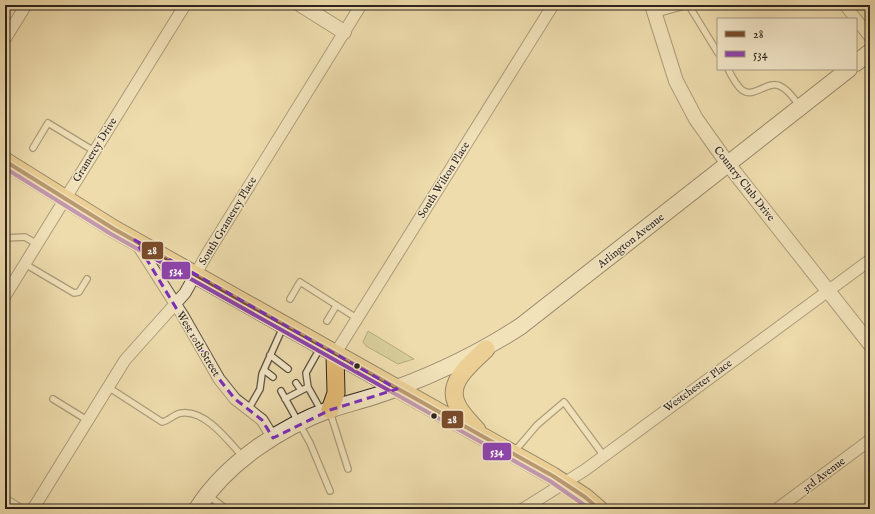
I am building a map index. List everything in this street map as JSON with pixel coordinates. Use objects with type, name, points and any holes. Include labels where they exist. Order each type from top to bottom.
[{"type":"main road","points":[[857,62],[870,52]]},
{"type":"main road","name":"Arlington Avenue","points":[[397,389],[486,348],[551,304],[848,70]]},
{"type":"main road","points":[[5,161],[135,240],[513,453],[585,497],[599,509]]},
{"type":"main road","points":[[482,436],[456,403],[454,392],[460,376],[486,348]]},
{"type":"main road","points":[[326,411],[336,393],[328,350]]},
{"type":"main road","points":[[197,509],[226,474],[273,438],[299,423],[326,411],[397,389]]},
{"type":"street","points":[[5,39],[26,5]]},
{"type":"street","name":"Gramercy Drive","points":[[5,296],[185,5]]},
{"type":"street","points":[[301,5],[344,32]]},
{"type":"street","name":"South Gramercy Place","points":[[33,509],[125,360],[175,306],[185,293],[207,254],[361,5]]},
{"type":"street","name":"South Wilton Place","points":[[328,350],[358,319],[553,5]]},
{"type":"street","points":[[845,5],[855,18]]},
{"type":"street","name":"Country Club Drive","points":[[654,9],[676,81],[696,119],[728,164],[870,344]]},
{"type":"street","points":[[857,20],[870,37]]},
{"type":"street","name":"West 10th Street","points":[[135,240],[175,306],[183,316],[219,379],[235,399],[262,420],[273,438]]},
{"type":"street","name":"Westchester Place","points":[[523,509],[564,484],[604,456],[870,260]]},
{"type":"street","name":"3rd Avenue","points":[[777,509],[870,440]]},
{"type":"street","points":[[5,501],[18,509]]},
{"type":"lane","points":[[654,9],[689,5],[717,51]]},
{"type":"lane","points":[[729,70],[742,90],[749,92],[758,90],[769,84],[779,85],[787,90],[801,107]]},
{"type":"lane","points":[[33,148],[48,123],[94,151]]},
{"type":"lane","points":[[5,238],[25,237],[37,244]]},
{"type":"lane","points":[[25,264],[74,293],[79,292],[87,279]]},
{"type":"lane","points":[[290,299],[300,282],[358,319]]},
{"type":"lane","points":[[327,321],[336,306]]},
{"type":"lane","points":[[248,410],[260,389],[264,370],[284,325]]},
{"type":"lane","points":[[328,350],[306,373],[308,387],[326,411],[348,469]]},
{"type":"lane","points":[[270,355],[288,369]]},
{"type":"lane","points":[[264,370],[273,377]]},
{"type":"lane","points":[[296,383],[301,390]]},
{"type":"lane","points":[[108,387],[162,422],[165,422],[180,412],[194,414],[220,430],[244,459]]},
{"type":"lane","points":[[285,398],[308,387]]},
{"type":"lane","points":[[281,391],[310,443],[330,491]]},
{"type":"lane","points":[[53,398],[87,420]]},
{"type":"lane","points":[[513,453],[537,425],[564,402],[604,456]]},
{"type":"lane","points":[[208,495],[226,509]]},
{"type":"highlighted area","points":[[135,240],[397,389],[330,410],[273,438],[262,420],[235,399],[219,379]]},
{"type":"green space","points":[[368,331],[414,359],[398,364],[366,346],[363,342]]},
{"type":"transit line","name":"28","points":[[5,161],[114,229],[553,476],[585,497],[599,509]]},
{"type":"transit line","name":"534","points":[[5,168],[111,234],[550,481],[590,509]]}]
